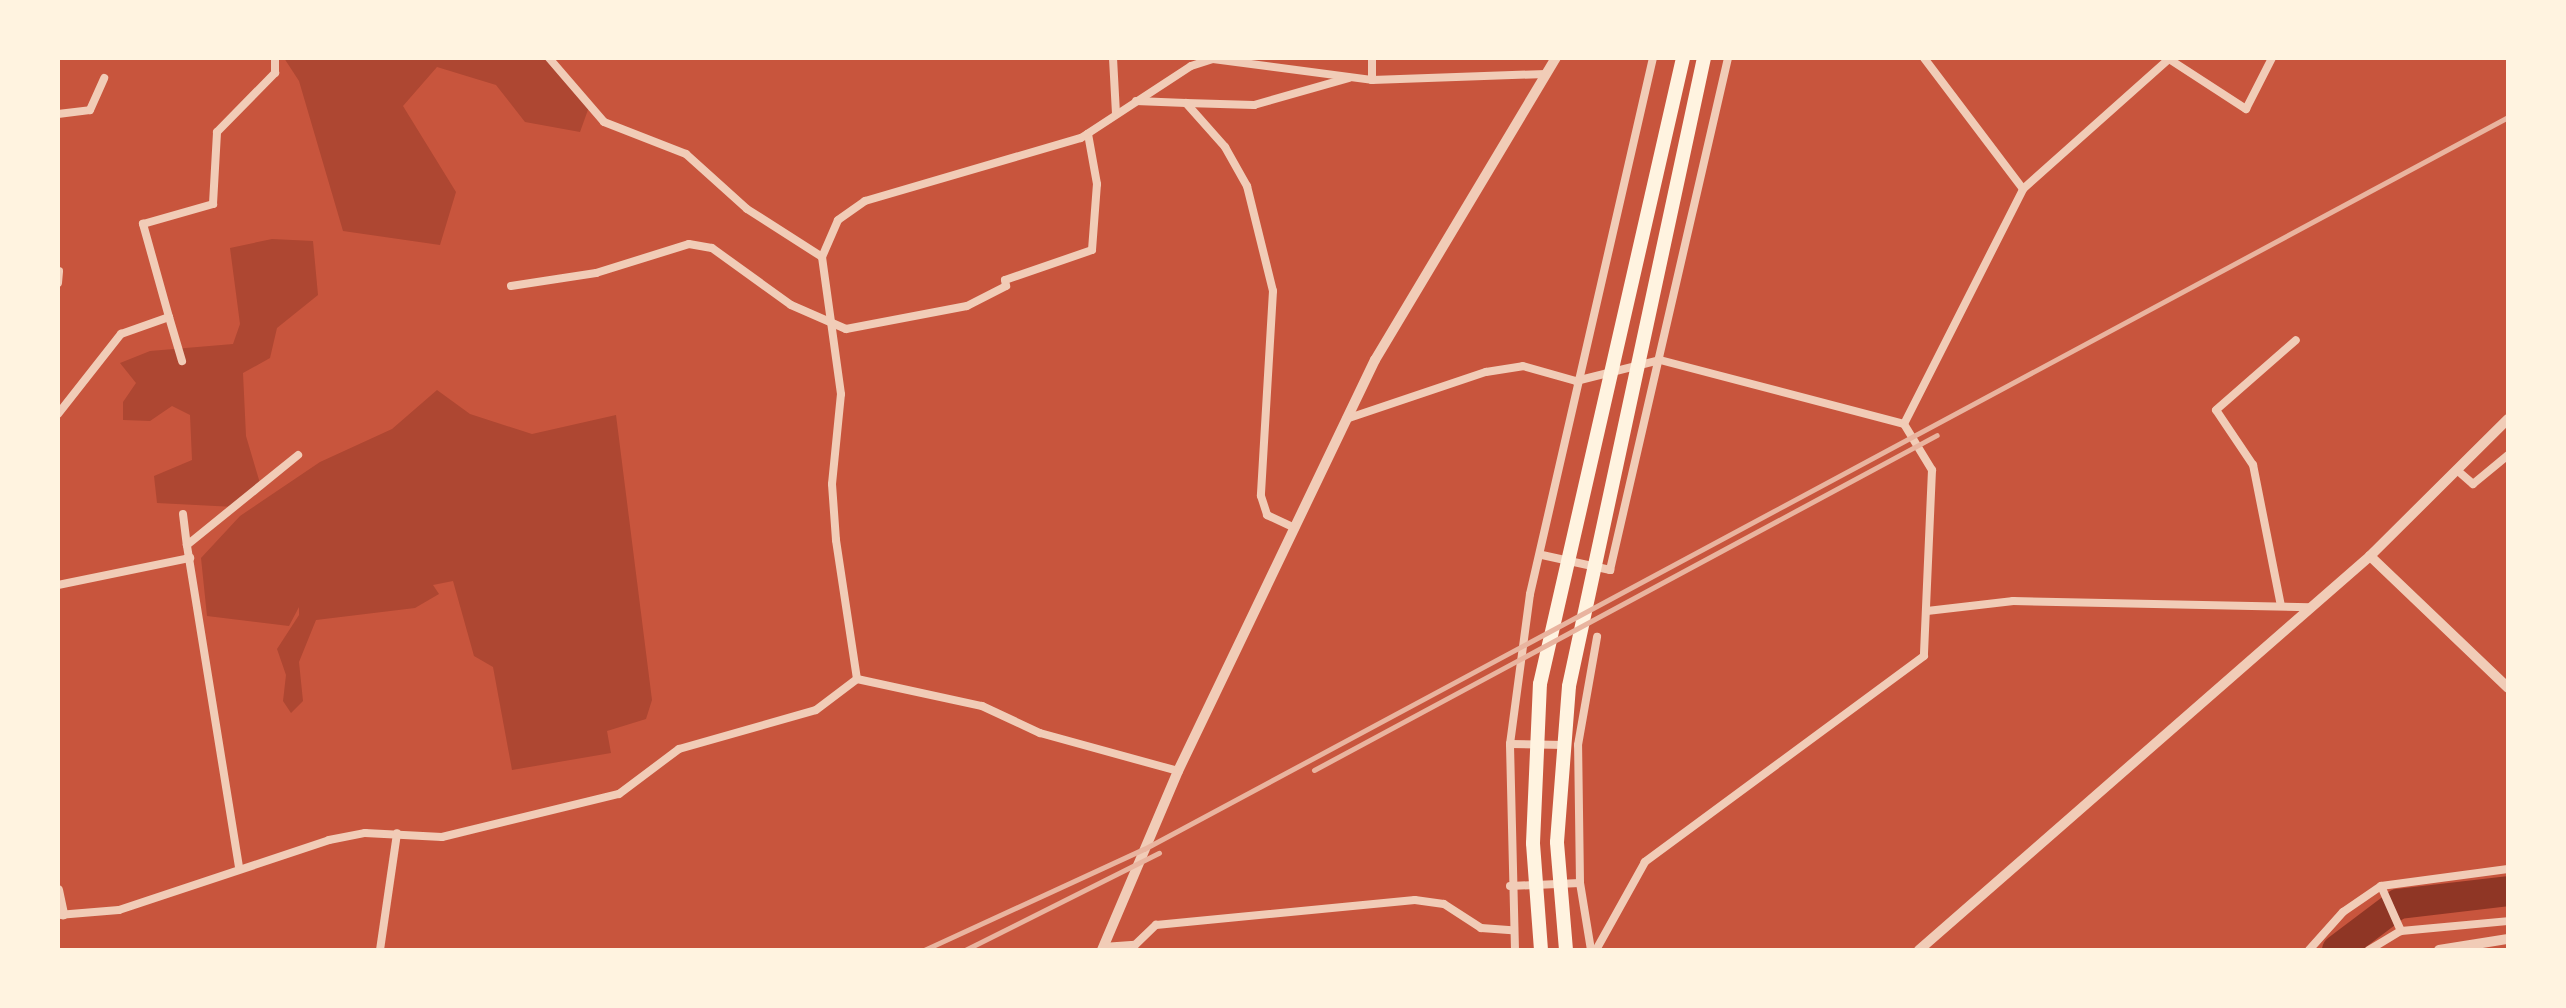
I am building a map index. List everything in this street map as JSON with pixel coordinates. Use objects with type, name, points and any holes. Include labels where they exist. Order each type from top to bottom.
[{"type":"highway","points":[[1541,950],[1536,914],[1540,684],[1683,58]]},
{"type":"highway","points":[[1566,950],[1557,842],[1569,686],[1704,58]]},
{"type":"street","points":[[182,361],[143,224],[213,204],[217,132],[275,73],[275,58]]},
{"type":"street","points":[[549,58],[604,122],[686,154],[747,209],[822,257]]},
{"type":"street","points":[[1113,58],[1116,114]]},
{"type":"street","points":[[1372,58],[1372,80]]},
{"type":"street","points":[[1512,930],[1481,928],[1444,904],[1415,900],[1156,925],[1135,945],[1102,948],[1178,771],[1345,420],[1556,58]]},
{"type":"street","points":[[1515,950],[1510,886],[1510,744],[1530,594],[1542,555],[1576,381],[1653,58]]},
{"type":"street","points":[[1542,555],[1610,570],[1728,58]]},
{"type":"street","points":[[1924,58],[2023,189]]},
{"type":"street","points":[[1904,424],[2007,233],[2023,189],[2169,58],[2246,109],[2272,58]]},
{"type":"street","points":[[857,679],[833,498],[841,394],[822,257],[838,220],[865,201],[1088,134],[1135,101],[1213,59],[1372,80],[1546,74]]},
{"type":"street","points":[[1135,101],[1254,105],[1352,77]]},
{"type":"street","points":[[58,114],[90,110],[104,78]]},
{"type":"street","points":[[1186,103],[1225,147],[1247,186],[1273,291],[1261,496],[1267,515],[1295,528]]},
{"type":"street","points":[[511,286],[596,273],[689,244],[712,248],[791,305],[830,323],[863,330],[967,306],[1006,286],[1005,280],[1092,250],[1097,184],[1088,134]]},
{"type":"street","points":[[58,283],[59,271]]},
{"type":"street","points":[[58,414],[121,334],[169,317]]},
{"type":"street","points":[[2281,606],[2253,465],[2216,410],[2296,340]]},
{"type":"street","points":[[1345,420],[1486,372],[1523,366],[1576,381],[1660,360],[1904,424],[1932,470],[1924,656],[1645,862],[1594,950]]},
{"type":"street","points":[[1919,950],[2370,556],[2508,419]]},
{"type":"street","points":[[187,545],[298,455]]},
{"type":"street","points":[[2458,471],[2473,484],[2508,455]]},
{"type":"street","points":[[183,514],[239,867]]},
{"type":"street","points":[[2370,556],[2508,688]]},
{"type":"street","points":[[58,585],[190,558]]},
{"type":"street","points":[[1927,611],[2013,601],[2309,607]]},
{"type":"street","points":[[1594,950],[1580,883],[1578,745],[1597,637]]},
{"type":"street","points":[[58,890],[61,914],[119,910],[239,867],[329,840],[397,833],[442,837],[619,794],[679,749],[816,710],[857,679],[982,706],[1040,733],[1178,771]]},
{"type":"street","points":[[1510,744],[1578,745]]},
{"type":"street","points":[[380,950],[397,833]]},
{"type":"street","points":[[2309,950],[2343,912],[2382,888],[2508,869]]},
{"type":"street","points":[[1510,886],[1580,883]]},
{"type":"street","points":[[2382,888],[2400,928]]},
{"type":"street","points":[[2369,950],[2400,928],[2508,921]]},
{"type":"street","points":[[2439,950],[2508,939]]},
{"type":"shaded area","points":[[284,58],[551,58],[589,107],[580,132],[525,122],[496,85],[437,67],[403,106],[456,192],[440,245],[343,231],[299,81]]},
{"type":"shaded area","points":[[272,239],[313,241],[318,295],[277,328],[270,358],[243,373],[246,436],[262,490],[235,507],[157,503],[154,476],[192,460],[190,415],[172,406],[150,421],[123,420],[123,402],[136,383],[120,363],[150,351],[233,344],[240,324],[230,248]]},
{"type":"shaded area","points":[[437,390],[470,414],[532,434],[616,415],[652,700],[646,719],[607,731],[611,753],[512,770],[493,667],[474,656],[453,581],[433,585],[439,594],[415,608],[316,620],[299,662],[303,701],[291,713],[283,701],[286,675],[277,649],[299,615],[299,607],[289,626],[207,616],[201,558],[240,516],[320,462],[392,429]]},
{"type":"waterway","points":[[2337,950],[2398,904],[2508,891]]},
{"type":"railway","points":[[924,950],[1144,849],[2508,117]]},
{"type":"railway","points":[[1314,770],[1937,435]]},
{"type":"railway","points":[[965,950],[1159,853]]}]
